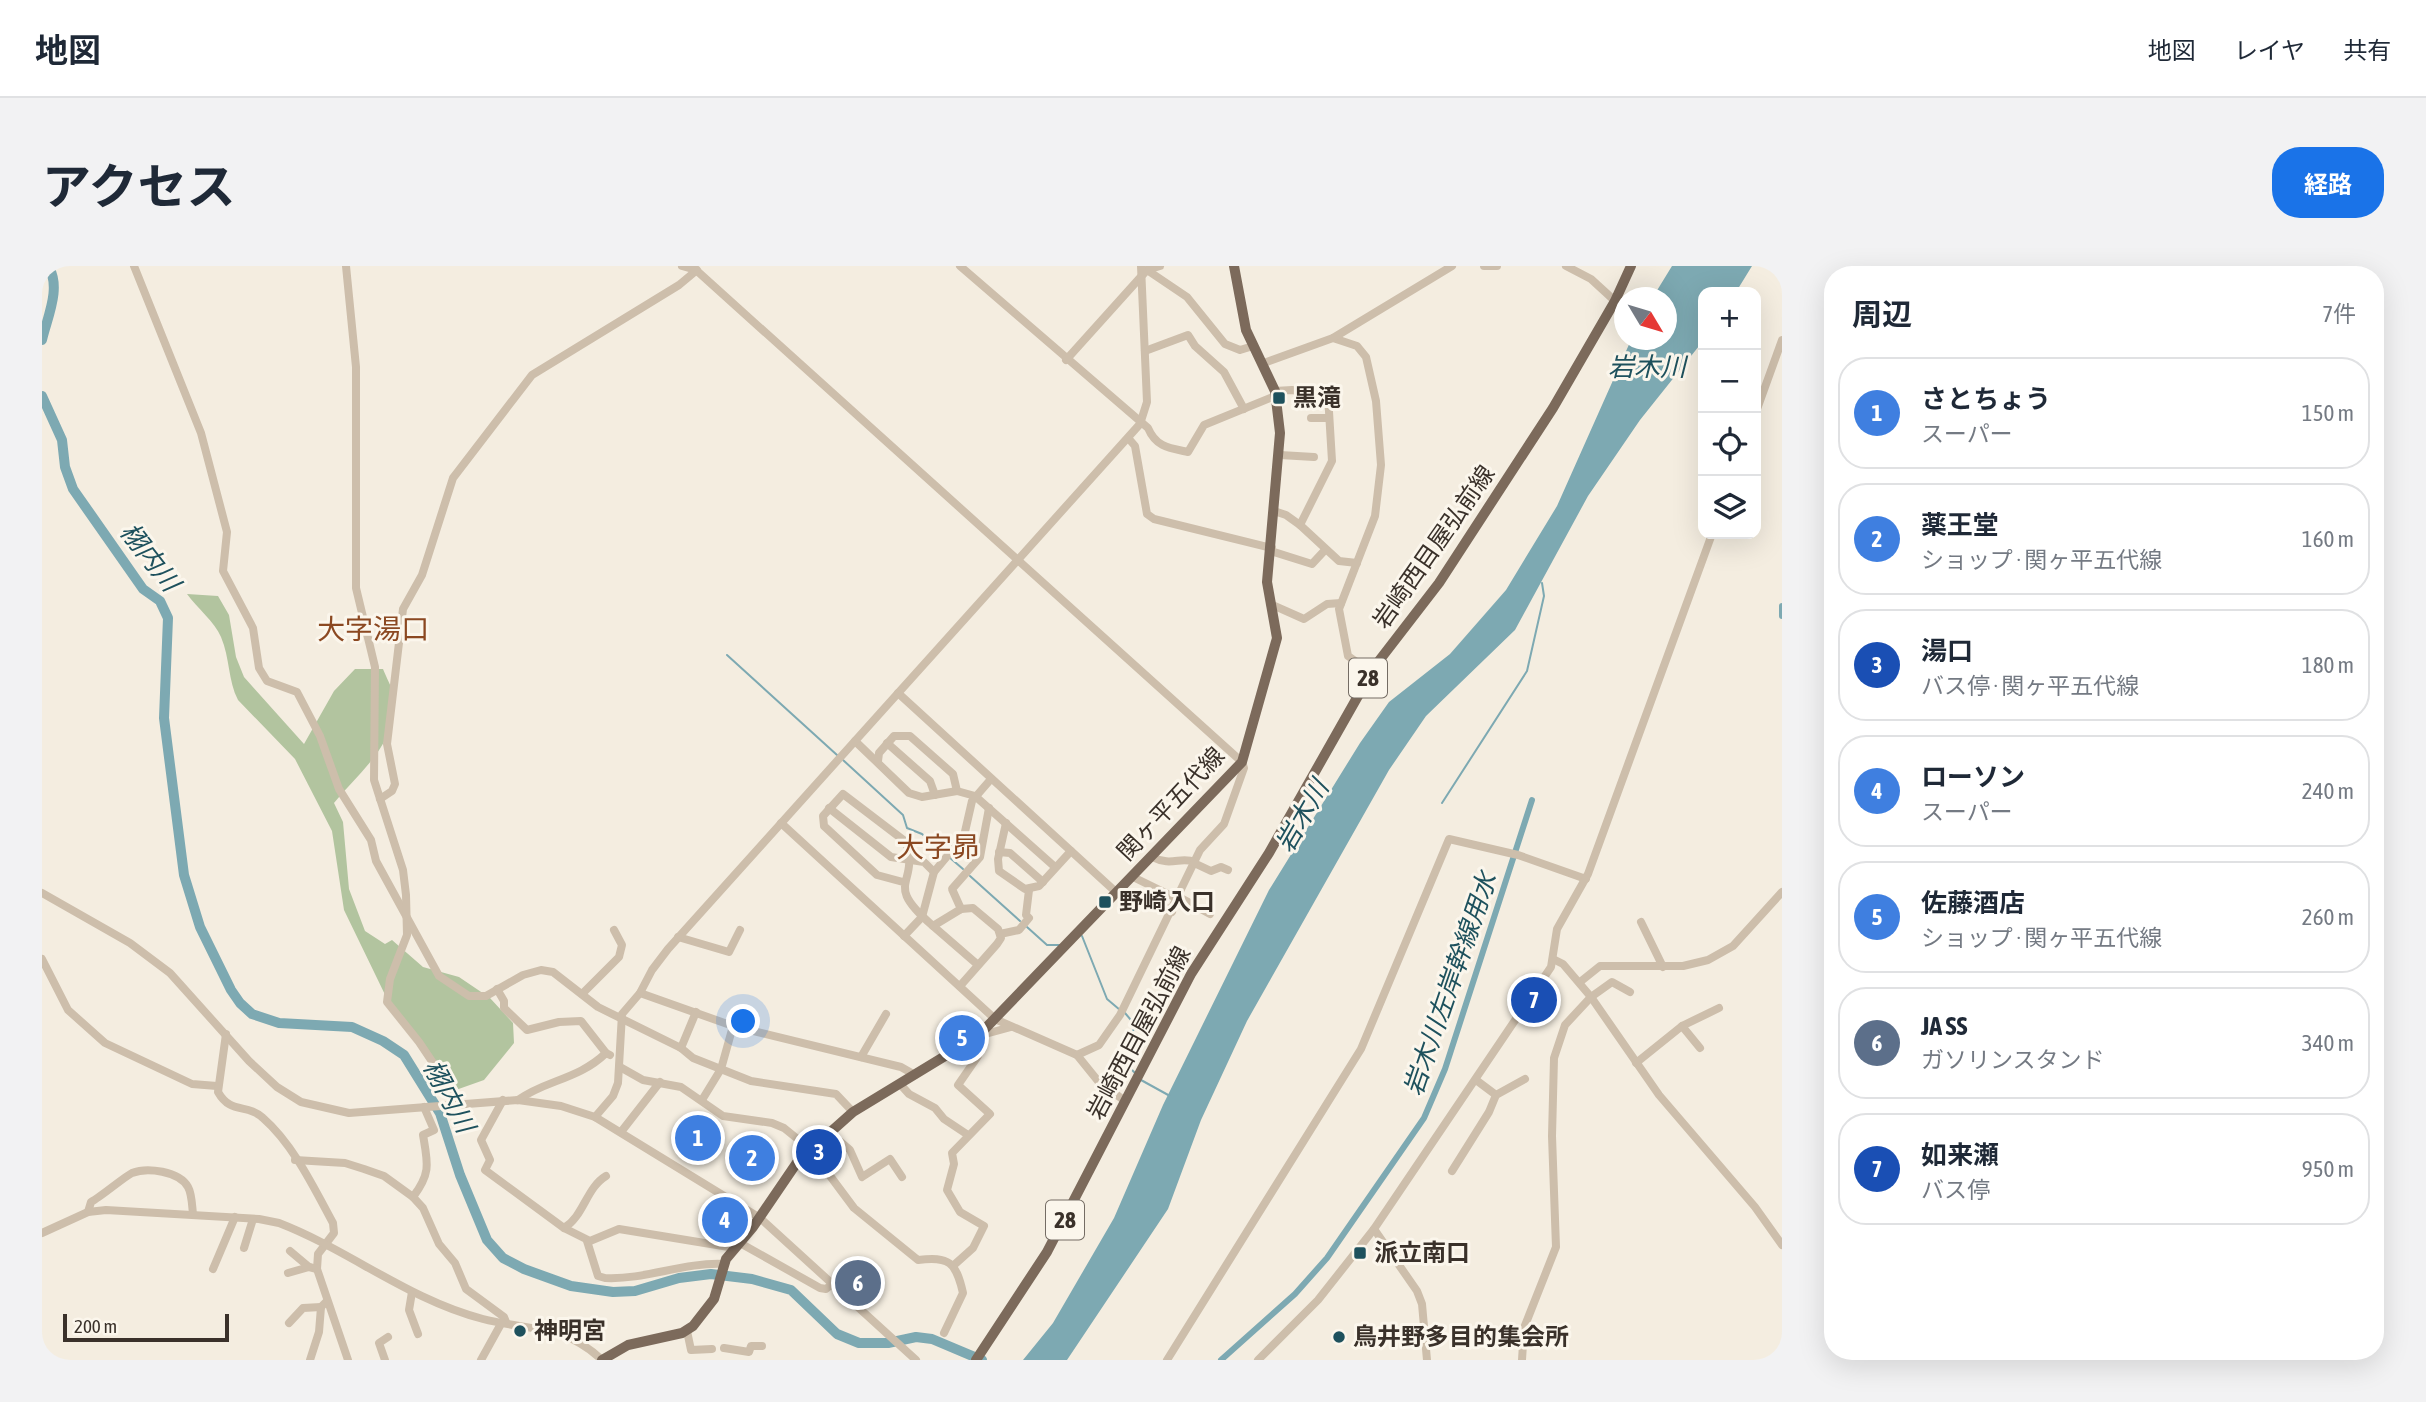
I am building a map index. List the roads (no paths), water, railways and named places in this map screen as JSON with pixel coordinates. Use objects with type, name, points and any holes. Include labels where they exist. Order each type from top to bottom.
[{"type":"main road","name":"関ヶ平五代線","points":[[687,1331],[710,1306],[724,1265],[760,1218],[788,1172],[810,1149],[853,1111],[973,1040],[1242,762],[1278,638],[1267,582],[1279,455],[1275,394],[1264,363],[1246,330],[1234,266]]},
{"type":"main road","name":"岩崎西目屋弘前線","points":[[1621,287],[1631,266]]},
{"type":"main road","name":"岩崎西目屋弘前線","points":[[979,1356],[1057,1235],[1191,974],[1269,853],[1375,666],[1439,583],[1489,508],[1553,408],[1614,303]]},
{"type":"main road","points":[[602,1360],[628,1345],[687,1331]]},
{"type":"street","points":[[134,266],[201,433],[227,532],[223,571],[253,628],[259,668],[267,681],[297,692],[320,736],[339,789],[371,840],[376,861],[439,976],[469,996],[486,996],[523,975],[541,970],[553,972],[582,995],[681,1048],[693,1058],[751,1081],[836,1094],[853,1111]]},
{"type":"street","points":[[349,266],[347,280],[356,367],[356,588],[375,667],[372,738],[374,780],[403,870],[408,919],[407,935],[390,979],[387,1002],[419,1042],[460,1103]]},
{"type":"street","points":[[682,266],[698,268],[1242,762],[1244,768],[1224,824],[1200,850],[1122,1011],[1098,1045],[1077,1055]]},
{"type":"street","points":[[960,266],[1140,424],[1148,428],[1153,441],[1160,446],[1188,453],[1204,425],[1275,394],[1292,390],[1328,395],[1332,461],[1300,525]]},
{"type":"street","points":[[1066,360],[1143,270],[1160,266]]},
{"type":"street","points":[[1264,363],[1333,338],[1452,266]]},
{"type":"street","points":[[1484,266],[1497,266]]},
{"type":"street","points":[[1566,266],[1591,279],[1614,300]]},
{"type":"street","points":[[380,799],[392,791],[395,784],[387,744],[403,609],[422,575],[444,503],[460,465],[532,375],[679,285],[698,268]]},
{"type":"street","points":[[1143,270],[1187,297],[1225,344],[1240,350],[1253,346]]},
{"type":"street","points":[[595,1117],[612,1096],[620,1067],[618,1057],[621,1018],[640,993],[652,970],[678,937],[1140,424],[1147,402],[1143,270]]},
{"type":"street","points":[[1145,351],[1188,335],[1195,346],[1224,372],[1244,409]]},
{"type":"street","points":[[1333,338],[1357,346],[1366,357],[1376,401],[1381,465],[1375,516],[1340,603],[1348,656],[1359,663],[1375,666]]},
{"type":"street","points":[[1761,398],[1782,340]]},
{"type":"street","points":[[1311,418],[1329,418]]},
{"type":"street","points":[[1129,439],[1135,446],[1147,514],[1154,519],[1271,549],[1312,564],[1325,550]]},
{"type":"street","points":[[1279,455],[1314,457]]},
{"type":"street","points":[[1273,511],[1286,515],[1300,525],[1339,561],[1357,563]]},
{"type":"street","points":[[1258,1360],[1318,1300],[1374,1229],[1543,980],[1553,959],[1561,920],[1586,879],[1710,539]]},
{"type":"street","points":[[1270,604],[1304,619],[1327,604],[1340,603]]},
{"type":"street","points":[[898,693],[1117,893]]},
{"type":"street","points":[[878,761],[879,753],[887,743],[899,734],[910,736],[953,774],[957,791]]},
{"type":"street","points":[[855,741],[909,793],[922,796],[957,791],[975,796],[1055,867]]},
{"type":"street","points":[[887,743],[930,781],[935,795]]},
{"type":"street","points":[[904,936],[922,917],[934,872],[964,836],[969,806],[991,779]]},
{"type":"street","points":[[904,882],[877,875],[827,831],[822,821],[829,808],[843,794],[906,842],[909,860],[904,882],[906,900],[978,965]]},
{"type":"street","points":[[829,808],[891,857],[924,862],[934,872]]},
{"type":"street","points":[[961,909],[953,889],[980,857],[989,808]]},
{"type":"street","points":[[781,823],[996,1018],[1010,1027],[1077,1055],[1098,1080],[1125,1101]]},
{"type":"street","points":[[1006,823],[998,856],[1002,873],[1029,890]]},
{"type":"street","points":[[1167,1360],[1361,1049],[1449,839],[1513,854],[1586,879]]},
{"type":"street","points":[[1029,890],[1043,882],[1071,851]]},
{"type":"street","points":[[980,857],[1010,853],[1043,882]]},
{"type":"street","points":[[1152,857],[1168,863],[1190,859],[1211,871],[1221,867],[1228,870]]},
{"type":"street","points":[[1133,877],[1209,914]]},
{"type":"street","points":[[1000,934],[1024,924],[1029,918],[1026,915],[1029,890]]},
{"type":"street","points":[[1580,982],[1600,966],[1663,967],[1697,964],[1733,946],[1782,892]]},
{"type":"street","points":[[42,893],[152,958],[180,982],[277,1087],[314,1107],[349,1113],[518,1100],[561,1106],[595,1117],[760,1218],[916,1360]]},
{"type":"street","points":[[1144,900],[1157,901],[1172,912]]},
{"type":"street","points":[[933,926],[961,909],[973,908],[1000,934]]},
{"type":"street","points":[[1641,922],[1663,967]]},
{"type":"street","points":[[582,995],[620,957],[622,945],[614,930]]},
{"type":"street","points":[[678,937],[729,952],[740,930]]},
{"type":"street","points":[[960,986],[998,944],[1000,934]]},
{"type":"street","points":[[42,959],[68,1010],[106,1043],[192,1084],[217,1086]]},
{"type":"street","points":[[1553,959],[1563,964],[1580,982],[1683,1125],[1755,1207],[1782,1245]]},
{"type":"street","points":[[1522,1360],[1524,1328],[1556,1247],[1552,1136],[1554,1058],[1565,1025],[1591,997],[1612,982],[1630,992]]},
{"type":"street","points":[[497,989],[504,1008],[527,1030],[559,1022],[581,1021],[606,1053],[618,1057]]},
{"type":"street","points":[[640,993],[733,1026],[901,1067],[915,1075]]},
{"type":"street","points":[[1636,1063],[1682,1026],[1719,1008]]},
{"type":"street","points":[[681,1048],[696,1012]]},
{"type":"street","points":[[861,1057],[886,1014]]},
{"type":"street","points":[[702,1100],[721,1069],[733,1026]]},
{"type":"street","points":[[1682,1026],[1700,1048]]},
{"type":"street","points":[[954,1265],[973,1248],[984,1226],[960,1212],[947,1190],[954,1164],[952,1153],[990,1114],[958,1085],[978,1056],[973,1040],[1010,1027]]},
{"type":"street","points":[[226,1034],[217,1086],[221,1098],[230,1107],[261,1115],[295,1160],[333,1223],[334,1233],[318,1254],[313,1268],[324,1305],[348,1360]]},
{"type":"street","points":[[518,1100],[528,1092],[558,1083],[590,1066],[606,1053]]},
{"type":"street","points":[[620,1067],[643,1080],[681,1087],[723,1116],[772,1123],[784,1128],[810,1149],[854,1208],[918,1259],[941,1257],[954,1265],[963,1293],[944,1333]]},
{"type":"street","points":[[1452,1171],[1489,1112],[1496,1095],[1525,1079]]},
{"type":"street","points":[[1476,1080],[1496,1095]]},
{"type":"street","points":[[621,1132],[660,1082]]},
{"type":"street","points":[[900,1084],[909,1094],[935,1108],[944,1119],[968,1136]]},
{"type":"street","points":[[503,1100],[483,1132],[481,1140],[490,1160],[485,1170],[564,1228],[587,1241],[598,1276],[605,1278],[653,1274],[692,1264],[724,1265]]},
{"type":"street","points":[[413,1197],[427,1177],[423,1135],[434,1130],[427,1107]]},
{"type":"street","points":[[828,1131],[850,1150],[862,1177],[890,1159],[902,1177]]},
{"type":"street","points":[[295,1160],[345,1163],[384,1177],[413,1197],[423,1208],[439,1244],[455,1263],[466,1289],[504,1317],[504,1322],[481,1360]]},
{"type":"street","points":[[89,1212],[91,1202],[113,1190],[130,1174],[148,1170],[182,1180],[188,1186],[193,1214]]},
{"type":"street","points":[[564,1228],[575,1221],[599,1181],[606,1176]]},
{"type":"street","points":[[42,1233],[89,1212],[193,1214],[253,1219],[293,1229],[412,1292],[456,1310],[566,1335],[588,1347],[602,1360]]},
{"type":"street","points":[[213,1269],[234,1217]]},
{"type":"street","points":[[244,1248],[253,1219]]},
{"type":"street","points":[[587,1241],[619,1229],[738,1246],[820,1288],[826,1289],[832,1284]]},
{"type":"street","points":[[1374,1229],[1417,1291],[1422,1304],[1426,1360]]},
{"type":"street","points":[[290,1251],[313,1268]]},
{"type":"street","points":[[288,1273],[313,1268]]},
{"type":"street","points":[[412,1292],[410,1310],[418,1334]]},
{"type":"street","points":[[289,1323],[303,1308],[324,1305]]},
{"type":"street","points":[[310,1360],[320,1332],[324,1305]]},
{"type":"street","points":[[687,1331],[691,1350],[712,1349]]},
{"type":"street","points":[[385,1360],[379,1343],[388,1337]]},
{"type":"street","points":[[724,1348],[748,1356],[751,1346],[762,1346]]},
{"type":"water","name":"岩木川","points":[[1672,266],[1752,266],[1739,287],[1698,287],[1698,347],[1640,420],[1588,496],[1515,630],[1426,716],[1389,770],[1247,1021],[1201,1120],[1168,1209],[1067,1360],[1023,1360],[1053,1323],[1114,1218],[1163,1105],[1269,890],[1360,743],[1389,702],[1450,654],[1506,590],[1557,506],[1627,350],[1677,350],[1677,287],[1659,287]]},
{"type":"waterway","name":"栩内川","points":[[42,340],[54,293],[54,283],[48,266]]},
{"type":"waterway","name":"栩内川","points":[[42,396],[62,440],[65,467],[73,489],[143,589],[160,601],[168,618],[164,718],[184,875],[200,927],[240,1003],[252,1014],[279,1023],[352,1027],[383,1041],[404,1055],[440,1113],[460,1175],[487,1240],[503,1258],[524,1269],[571,1286],[613,1292],[635,1291],[679,1278],[711,1274],[752,1279],[791,1290],[837,1334],[859,1343],[888,1343],[916,1337],[932,1339],[982,1360]]},
{"type":"waterway","points":[[1442,803],[1527,671],[1544,596],[1542,583]]},
{"type":"waterway","points":[[1782,606],[1782,616]]},
{"type":"waterway","points":[[727,655],[837,755]]},
{"type":"waterway","points":[[843,760],[903,815],[907,828],[922,834],[945,853]]},
{"type":"waterway","name":"岩木川左岸幹線用水","points":[[1221,1360],[1295,1294],[1327,1258],[1424,1118],[1445,1069],[1532,800]]},
{"type":"waterway","points":[[949,857],[963,869]]},
{"type":"waterway","points":[[970,876],[1020,921]]},
{"type":"waterway","points":[[1027,927],[1047,945],[1060,945]]},
{"type":"waterway","points":[[1082,936],[1107,999],[1120,1010]]},
{"type":"waterway","points":[[1125,1013],[1136,1026],[1117,1055],[1135,1073]]},
{"type":"waterway","points":[[1141,1080],[1170,1096]]},
{"type":"place","name":"黒滝","points":[[1279,398]]},
{"type":"place","name":"野崎入口","points":[[1105,902]]},
{"type":"place","name":"如来瀬","points":[[1534,1000]]},
{"type":"place","name":"佐藤酒店","points":[[962,1038]]},
{"type":"place","name":"さとちょう","points":[[698,1138]]},
{"type":"place","name":"湯口","points":[[819,1152]]},
{"type":"place","name":"薬王堂","points":[[752,1158]]},
{"type":"place","name":"ローソン","points":[[725,1220]]},
{"type":"place","name":"派立南口","points":[[1360,1253]]},
{"type":"place","name":"JA SS","points":[[858,1283]]},
{"type":"place","name":"神明宮","points":[[520,1331]]},
{"type":"place","name":"鳥井野多目的集会所","points":[[1339,1337]]},
{"type":"district","name":"大字湯口","points":[[373,629]]},
{"type":"district","name":"大字昴","points":[[938,847]]}]
